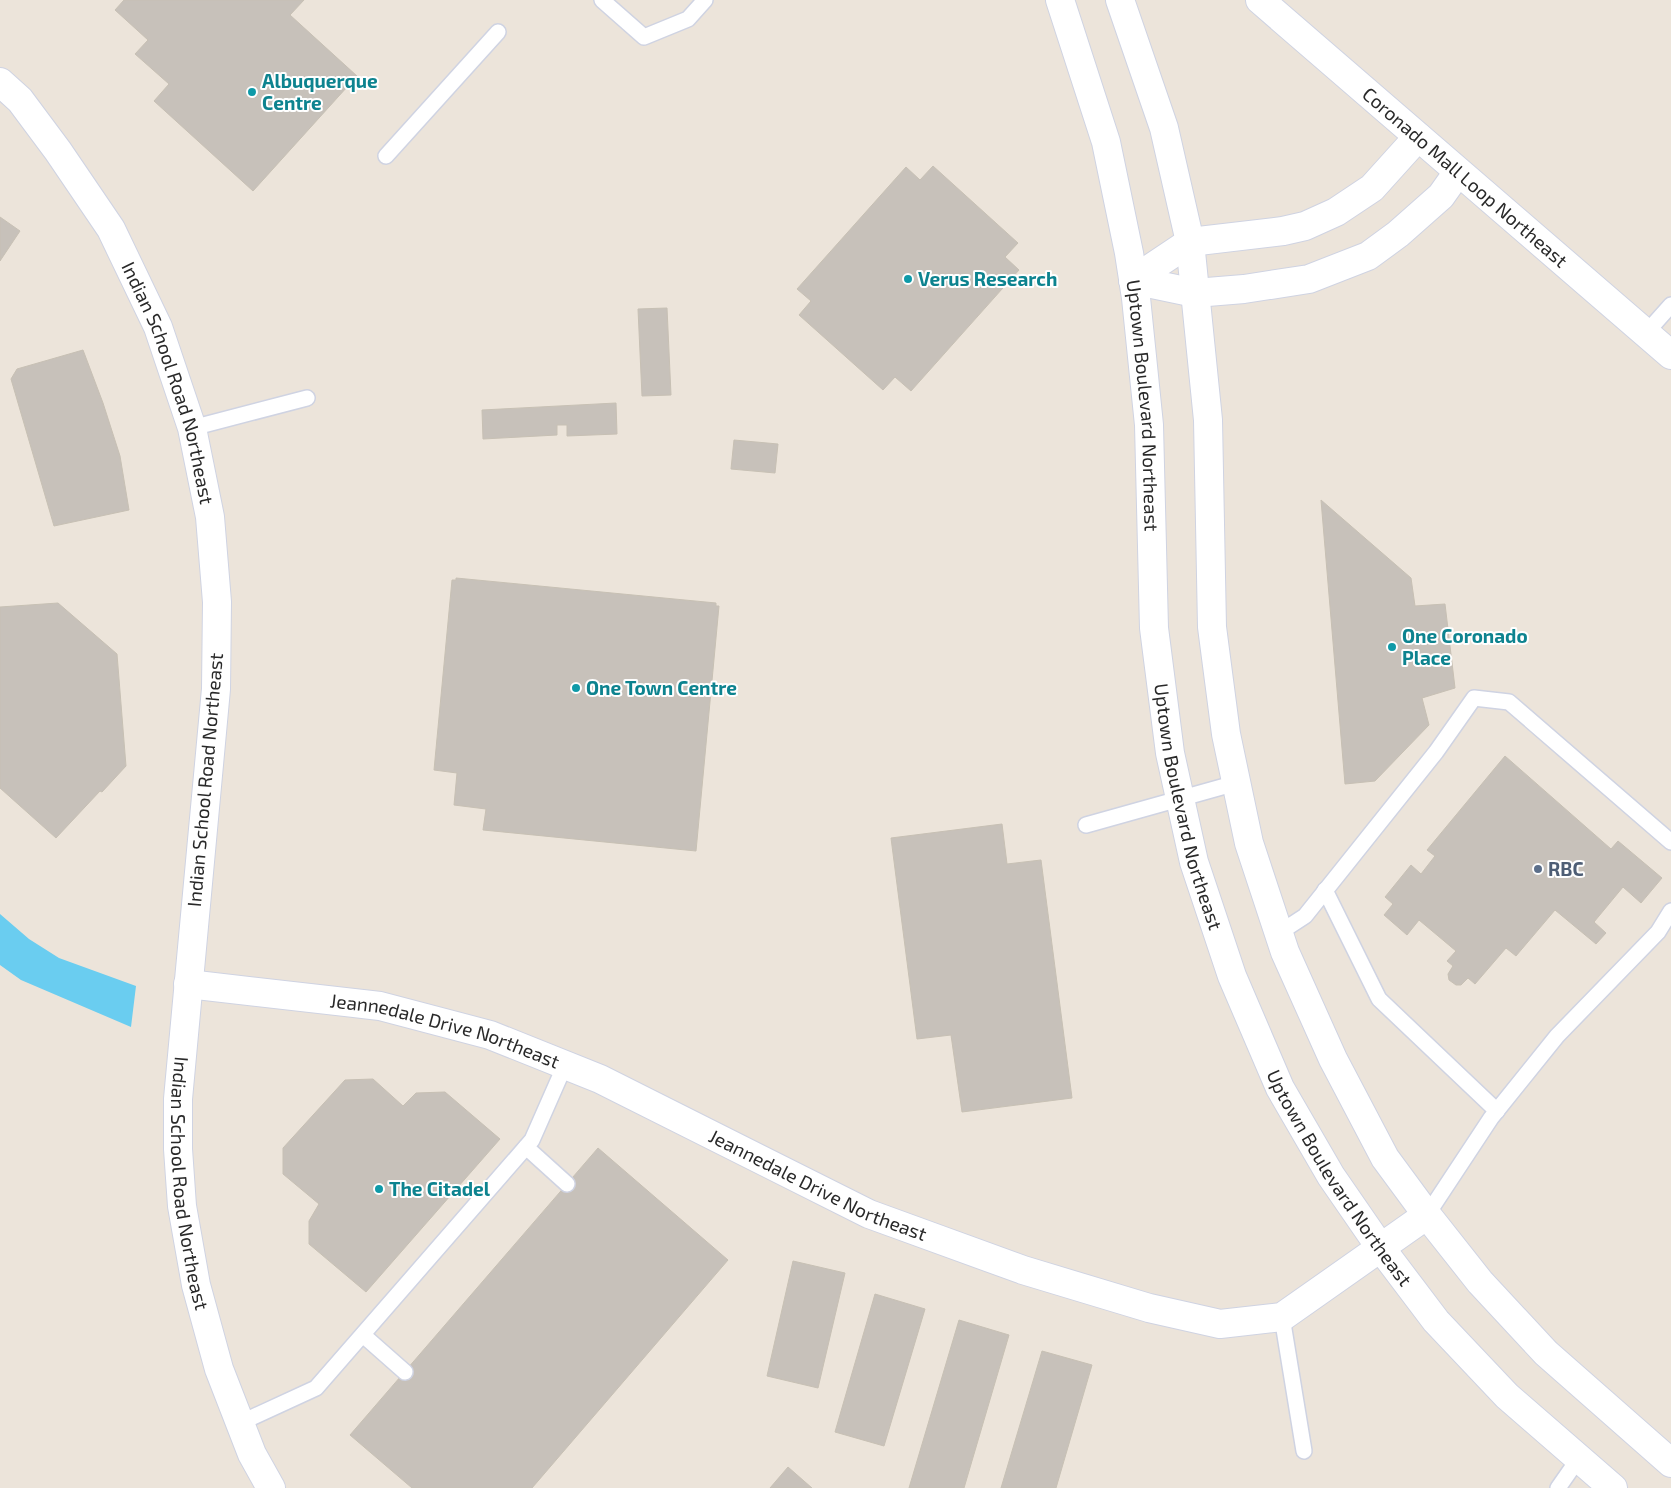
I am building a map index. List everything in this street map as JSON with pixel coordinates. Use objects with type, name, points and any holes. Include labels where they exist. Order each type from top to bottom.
[{"type":"street","name":"Uptown Boulevard Northeast","points":[[1060,0],[1106,142],[1130,253],[1149,425],[1154,628],[1170,753],[1194,862],[1232,976],[1280,1088],[1330,1176],[1380,1247],[1436,1321],[1507,1396],[1613,1488]]},
{"type":"street","points":[[1120,0],[1164,128],[1190,242],[1208,420],[1212,627],[1226,734],[1249,843],[1285,952],[1333,1059],[1380,1150],[1427,1215],[1480,1282],[1546,1353],[1671,1463]]},
{"type":"street","name":"Coronado Mall Loop Northeast","points":[[1260,0],[1671,355]]},
{"type":"street","name":"Indian School Road Northeast","points":[[0,82],[20,100],[58,151],[111,229],[158,327],[192,428],[210,518],[216,602],[216,689],[178,1099],[178,1149],[182,1206],[196,1285],[219,1368],[252,1454],[271,1488]]},
{"type":"street","points":[[1133,280],[1190,242],[1283,231],[1305,226],[1336,212],[1372,188],[1418,137]]},
{"type":"street","points":[[1133,280],[1195,293],[1244,289],[1309,278],[1368,256],[1398,234],[1441,196],[1458,172]]},
{"type":"street","name":"Jeannedale Drive Northeast","points":[[188,984],[380,1006],[490,1034],[600,1080],[869,1214],[1023,1270],[1149,1308],[1220,1324],[1282,1318]]},
{"type":"street","points":[[1282,1318],[1427,1215]]},
{"type":"lane","points":[[602,0],[644,37],[688,20],[705,0]]},
{"type":"lane","points":[[386,156],[498,32]]},
{"type":"lane","points":[[1646,333],[1671,305]]},
{"type":"lane","points":[[192,428],[307,398]]},
{"type":"lane","points":[[1279,933],[1305,916],[1436,752],[1474,698],[1509,702],[1671,842]]},
{"type":"lane","points":[[1086,825],[1236,783]]},
{"type":"lane","points":[[1326,890],[1379,999],[1497,1111]]},
{"type":"lane","points":[[1427,1215],[1497,1111],[1557,1036],[1658,932],[1671,911]]},
{"type":"lane","points":[[240,1423],[316,1388],[532,1140],[565,1065]]},
{"type":"lane","points":[[526,1147],[567,1184]]},
{"type":"lane","points":[[1282,1318],[1304,1451]]},
{"type":"lane","points":[[362,1335],[405,1372]]},
{"type":"lane","points":[[1558,1488],[1579,1458]]},
{"type":"water","points":[[0,914],[29,939],[59,958],[136,986],[131,1027],[21,980],[0,965]]},
{"type":"building","name":"Albuquerque Centre","points":[[124,0],[304,0],[290,15],[357,76],[253,191],[154,101],[169,84],[135,54],[148,40],[115,10]]},
{"type":"building","name":"Verus Research","points":[[933,166],[1018,243],[1005,257],[1019,270],[911,391],[895,377],[883,390],[799,315],[811,301],[797,289],[906,167],[920,180]]},
{"type":"building","points":[[0,217],[20,231],[0,261]]},
{"type":"building","points":[[667,308],[671,395],[642,396],[638,309]]},
{"type":"building","points":[[83,350],[120,456],[129,510],[54,526],[11,379],[17,369]]},
{"type":"building","points":[[616,403],[617,434],[567,436],[567,425],[557,425],[557,435],[483,439],[482,410]]},
{"type":"building","points":[[734,440],[778,444],[775,473],[731,469]]},
{"type":"building","name":"One Coronado Place","points":[[1321,500],[1411,578],[1415,606],[1445,604],[1455,688],[1422,698],[1429,725],[1375,781],[1345,784]]},
{"type":"building","name":"One Town Centre","points":[[456,578],[716,603],[716,606],[719,606],[696,851],[483,830],[486,809],[454,805],[457,773],[434,770],[452,580],[456,580]]},
{"type":"building","points":[[58,603],[117,654],[126,766],[56,838],[0,788],[0,607]]},
{"type":"building","name":"RBC","points":[[1505,756],[1611,849],[1618,841],[1662,878],[1641,903],[1623,887],[1594,922],[1606,933],[1596,944],[1555,910],[1516,956],[1506,948],[1475,984],[1468,978],[1461,985],[1456,985],[1449,980],[1448,974],[1453,966],[1447,961],[1456,951],[1419,920],[1407,935],[1384,915],[1393,904],[1385,897],[1411,865],[1421,874],[1435,856],[1427,850]]},
{"type":"building","points":[[1002,824],[1007,864],[1041,860],[1072,1098],[962,1112],[951,1035],[917,1039],[891,838]]},
{"type":"building","name":"The Citadel","points":[[373,1079],[403,1106],[416,1093],[445,1092],[500,1139],[366,1292],[309,1244],[309,1221],[319,1204],[283,1174],[283,1148],[345,1080]]},
{"type":"building","points":[[598,1148],[728,1260],[532,1488],[412,1488],[350,1435]]},
{"type":"building","points":[[793,1261],[845,1273],[818,1388],[767,1376]]},
{"type":"building","points":[[875,1294],[925,1309],[884,1446],[835,1432]]},
{"type":"building","points":[[959,1320],[1009,1335],[964,1488],[909,1488]]},
{"type":"building","points":[[1042,1351],[1092,1365],[1056,1488],[1001,1488]]},
{"type":"building","points":[[788,1467],[812,1488],[770,1488]]},
{"type":"place","name":"Albuquerque Centre","points":[[252,92]]},
{"type":"place","name":"Verus Research","points":[[908,279]]},
{"type":"place","name":"One Coronado Place","points":[[1392,647]]},
{"type":"place","name":"One Town Centre","points":[[576,688]]},
{"type":"place","name":"RBC","points":[[1538,869]]},
{"type":"place","name":"The Citadel","points":[[379,1189]]}]
